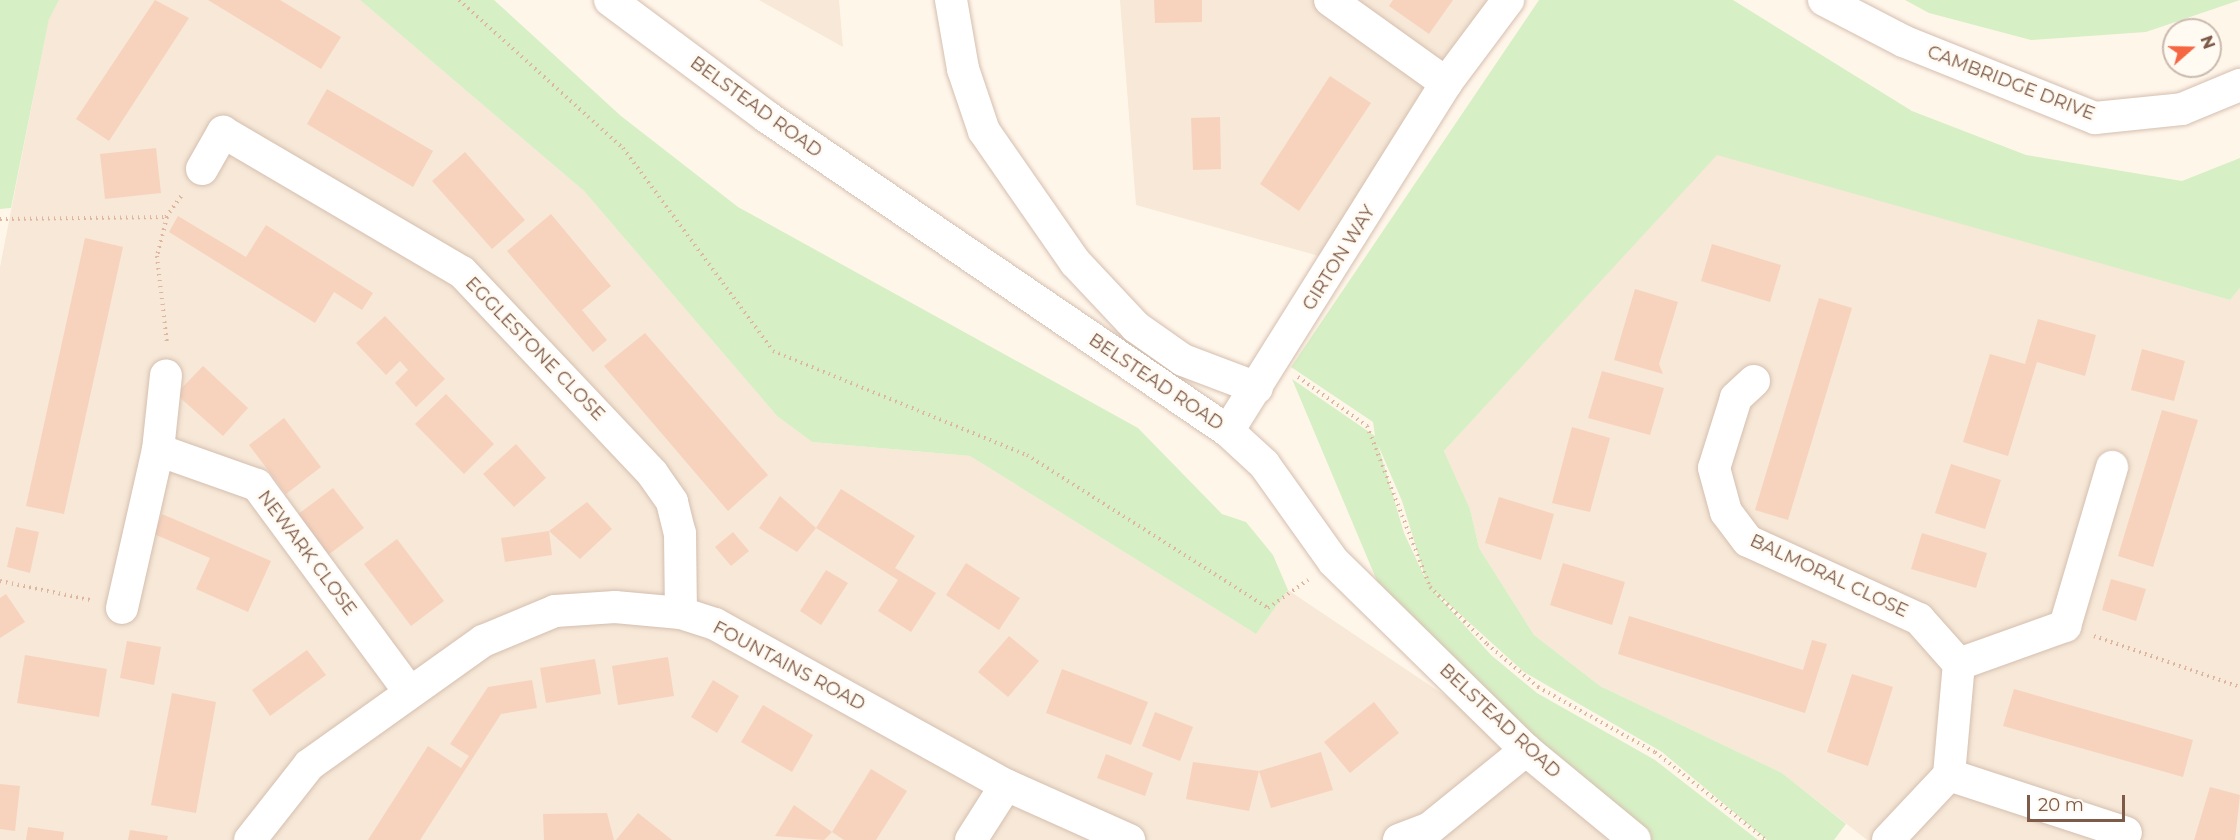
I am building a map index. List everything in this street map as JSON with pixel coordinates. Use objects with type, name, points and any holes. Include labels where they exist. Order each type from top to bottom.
[{"type":"street","name":"BELSTEAD ROAD","points":[[610,0],[767,117],[1228,430],[1264,464],[1334,562],[1526,750],[1635,840]]},
{"type":"street","points":[[951,0],[963,69],[984,131],[1075,262],[1136,327],[1183,360],[1257,388]]},
{"type":"street","points":[[1330,0],[1446,83]]},
{"type":"street","name":"GIRTON WAY","points":[[1228,430],[1275,362],[1446,83],[1508,0]]},
{"type":"street","name":"CAMBRIDGE DRIVE","points":[[1824,0],[1903,41],[2096,118],[2182,109],[2240,85]]},
{"type":"street","name":"EGGLESTONE CLOSE","points":[[202,169],[223,132],[462,272],[652,473],[672,502],[680,533],[681,613]]},
{"type":"street","points":[[123,608],[158,450],[166,375]]},
{"type":"street","name":"BALMORAL CLOSE","points":[[1754,381],[1736,398],[1714,468],[1726,512],[1748,541],[1919,619],[1959,664]]},
{"type":"street","name":"NEWARK CLOSE","points":[[158,450],[257,485],[408,690]]},
{"type":"street","points":[[1888,840],[1949,775],[1959,664],[2065,626],[2112,467]]},
{"type":"street","name":"FOUNTAINS ROAD","points":[[250,840],[309,765],[408,690],[483,641],[555,611],[615,607],[681,613],[715,624],[1006,785],[1129,840]]},
{"type":"street","points":[[1399,840],[1430,828],[1526,750]]},
{"type":"street","points":[[1949,775],[2126,833]]},
{"type":"street","points":[[971,840],[1006,785]]},
{"type":"path","points":[[459,0],[623,148],[773,351],[1027,455],[1268,608],[1334,562]]},
{"type":"path","points":[[166,375],[167,336],[158,256],[166,217],[202,169]]},
{"type":"path","points":[[0,219],[166,217]]},
{"type":"path","points":[[1275,362],[1367,426],[1430,587],[1487,644],[1538,687],[1654,752],[1766,840]]},
{"type":"path","points":[[0,581],[123,608]]},
{"type":"path","points":[[2065,626],[2240,687]]},
{"type":"shaded area","points":[[59,0],[360,0],[584,191],[777,416],[812,442],[970,456],[1256,634],[1288,590],[1526,750],[1635,840],[0,840],[0,267],[49,18]]},
{"type":"shaded area","points":[[759,0],[839,0],[843,47]]},
{"type":"shaded area","points":[[1120,0],[1508,0],[1337,261],[1136,205]]},
{"type":"shaded area","points":[[1717,154],[2230,300],[2240,288],[2240,840],[1867,840],[1782,773],[1600,686],[1534,635],[1479,548],[1470,509],[1444,451]]},
{"type":"green space","points":[[0,0],[59,0],[49,19],[11,208],[0,209]]},
{"type":"green space","points":[[360,0],[494,0],[621,116],[738,207],[1138,428],[1222,514],[1246,522],[1273,555],[1288,590],[1256,634],[970,456],[812,442],[777,416],[584,191]]},
{"type":"green space","points":[[1539,0],[1733,0],[1912,111],[2026,155],[2182,181],[2240,158],[2240,288],[2230,300],[1717,155],[1444,451],[1470,509],[1479,548],[1534,635],[1600,686],[1782,773],[1846,824],[1834,840],[1767,840],[1662,752],[1524,672],[1432,589],[1491,655],[1537,693],[1655,760],[1758,840],[1627,840],[1404,645],[1292,379],[1375,436],[1373,422],[1291,367]],"holes":[[[1378,445],[1402,501],[1426,580],[1404,533]]]},
{"type":"green space","points":[[1905,0],[2240,0],[2187,18],[2162,18],[2162,27],[2146,32],[2031,40],[1929,13]]},
{"type":"building","points":[[155,0],[189,18],[109,141],[76,119]]},
{"type":"building","points":[[208,0],[280,0],[341,37],[321,69]]},
{"type":"building","points":[[1154,0],[1202,0],[1202,22],[1155,23]]},
{"type":"building","points":[[1393,0],[1453,0],[1429,34],[1389,6]]},
{"type":"building","points":[[1330,76],[1371,103],[1299,211],[1260,184]]},
{"type":"building","points":[[327,89],[433,151],[413,187],[307,124]]},
{"type":"building","points":[[1220,117],[1221,169],[1193,170],[1191,118]]},
{"type":"building","points":[[156,148],[161,193],[105,199],[100,154]]},
{"type":"building","points":[[465,152],[525,220],[492,249],[432,181]]},
{"type":"building","points":[[551,214],[611,286],[582,310],[607,340],[593,352],[507,251]]},
{"type":"building","points":[[178,216],[246,257],[266,225],[373,293],[362,310],[334,292],[315,323],[169,232]]},
{"type":"building","points":[[85,238],[123,247],[64,514],[26,506]]},
{"type":"building","points":[[1712,244],[1781,265],[1770,302],[1701,281]]},
{"type":"building","points":[[1635,289],[1678,302],[1659,364],[1663,374],[1614,360]]},
{"type":"building","points":[[1819,298],[1852,308],[1788,520],[1755,510]]},
{"type":"building","points":[[385,316],[445,379],[416,407],[395,383],[408,370],[400,361],[386,375],[356,343]]},
{"type":"building","points":[[2038,319],[2096,335],[2085,376],[2037,362],[2008,456],[1963,442],[1990,354],[2025,364]]},
{"type":"building","points":[[645,333],[768,475],[728,511],[604,366]]},
{"type":"building","points":[[2142,349],[2185,361],[2174,401],[2131,390]]},
{"type":"building","points":[[203,366],[248,408],[223,436],[176,394]]},
{"type":"building","points":[[1602,371],[1664,388],[1650,435],[1588,418]]},
{"type":"building","points":[[446,394],[494,444],[464,474],[415,424]]},
{"type":"building","points":[[2162,410],[2198,420],[2153,567],[2118,556]]},
{"type":"building","points":[[284,418],[321,467],[286,494],[249,445]]},
{"type":"building","points":[[1572,427],[1610,438],[1590,512],[1552,503]]},
{"type":"building","points":[[516,444],[546,478],[514,507],[483,474]]},
{"type":"building","points":[[1951,464],[2001,480],[1985,529],[1935,513]]},
{"type":"building","points":[[333,488],[364,528],[328,555],[297,515]]},
{"type":"building","points":[[841,489],[915,536],[895,568],[936,593],[911,632],[878,611],[898,580],[816,528]]},
{"type":"building","points":[[780,496],[816,528],[797,552],[759,528]]},
{"type":"building","points":[[1499,497],[1554,514],[1541,560],[1485,543]]},
{"type":"building","points":[[587,502],[612,529],[580,559],[549,531]]},
{"type":"building","points":[[162,514],[271,561],[248,612],[196,589],[210,558],[154,534]]},
{"type":"building","points":[[16,527],[39,532],[30,573],[7,567]]},
{"type":"building","points":[[549,531],[552,555],[505,562],[501,538]]},
{"type":"building","points":[[733,532],[749,551],[731,566],[715,547]]},
{"type":"building","points":[[1922,533],[1987,553],[1976,588],[1911,569]]},
{"type":"building","points":[[397,539],[444,601],[411,626],[364,564]]},
{"type":"building","points":[[966,563],[1020,598],[999,630],[946,595]]},
{"type":"building","points":[[1563,563],[1625,582],[1612,625],[1550,605]]},
{"type":"building","points":[[826,570],[848,583],[821,625],[800,611]]},
{"type":"building","points":[[2111,579],[2146,589],[2136,621],[2102,610]]},
{"type":"building","points":[[6,594],[25,622],[0,638],[0,598]]},
{"type":"building","points":[[1629,616],[1803,670],[1812,640],[1827,644],[1805,713],[1618,654]]},
{"type":"building","points":[[1009,636],[1039,661],[1008,697],[978,672]]},
{"type":"building","points":[[127,641],[161,647],[154,685],[120,678]]},
{"type":"building","points":[[307,650],[326,675],[270,716],[252,690]]},
{"type":"building","points":[[25,655],[107,669],[99,717],[17,703]]},
{"type":"building","points":[[668,657],[674,696],[618,705],[612,666]]},
{"type":"building","points":[[595,659],[601,694],[546,703],[540,668]]},
{"type":"building","points":[[1062,669],[1148,702],[1131,745],[1046,713]]},
{"type":"building","points":[[1852,674],[1893,687],[1868,766],[1827,752]]},
{"type":"building","points":[[532,680],[537,708],[501,714],[420,840],[368,840],[428,746],[461,768],[469,756],[450,744],[488,687]]},
{"type":"building","points":[[713,680],[739,696],[717,733],[691,717]]},
{"type":"building","points":[[2014,689],[2193,740],[2183,777],[2003,726]]},
{"type":"building","points":[[172,693],[216,702],[196,813],[151,805]]},
{"type":"building","points":[[1374,702],[1399,733],[1350,773],[1324,742]]},
{"type":"building","points":[[763,705],[813,735],[792,772],[741,742]]},
{"type":"building","points":[[1155,712],[1193,727],[1180,761],[1142,746]]},
{"type":"building","points":[[1321,752],[1333,790],[1271,808],[1259,771]]},
{"type":"building","points":[[1106,754],[1153,773],[1145,796],[1097,778]]},
{"type":"building","points":[[1193,762],[1259,771],[1249,811],[1186,799]]},
{"type":"building","points":[[871,769],[907,791],[876,840],[844,840],[832,832]]},
{"type":"building","points":[[0,784],[20,786],[15,831],[0,829]]},
{"type":"building","points":[[2210,787],[2240,795],[2235,840],[2194,840]]},
{"type":"building","points":[[794,805],[832,832],[824,840],[775,836]]},
{"type":"building","points":[[607,813],[614,840],[544,840],[543,814]]},
{"type":"building","points":[[638,813],[672,840],[616,840]]},
{"type":"building","points":[[28,827],[64,832],[63,840],[26,840]]},
{"type":"building","points":[[130,830],[168,836],[167,840],[128,840]]}]
